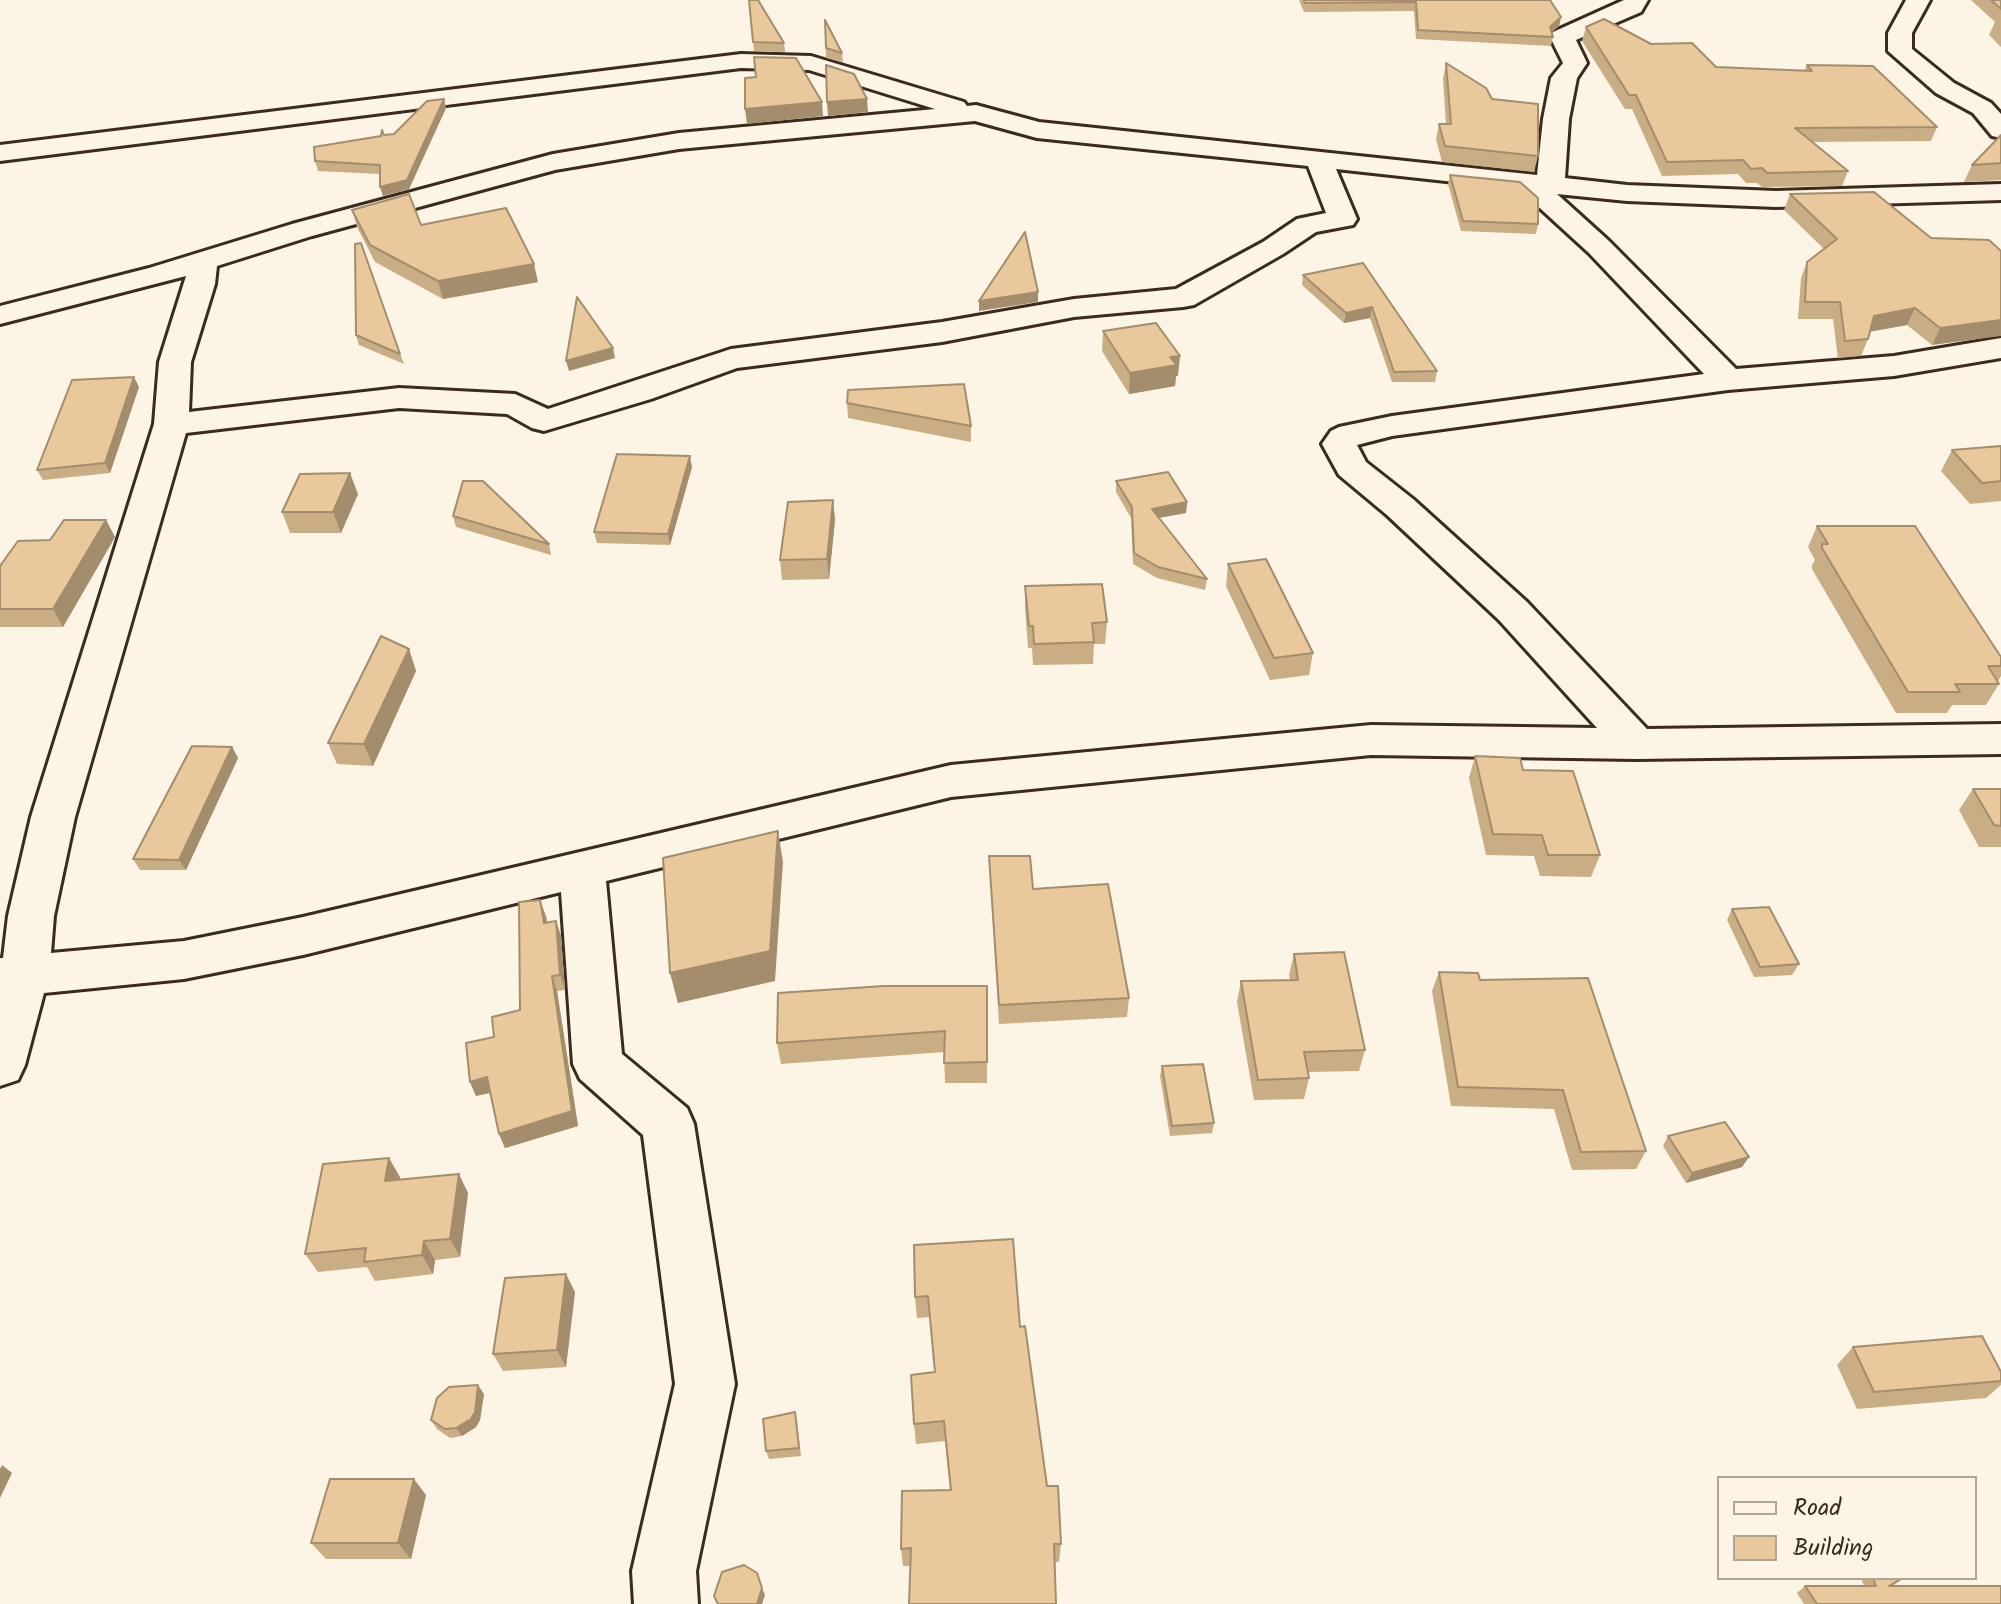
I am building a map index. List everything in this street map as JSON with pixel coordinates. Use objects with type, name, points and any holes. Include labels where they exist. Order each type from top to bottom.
[{"type":"street","points":[[1539,185],[1564,78],[1575,63],[1562,37],[1633,7],[1636,0]]},
{"type":"street","points":[[1918,0],[1900,33],[1900,51],[1945,88],[1982,108],[2001,130]]},
{"type":"street","points":[[0,153],[741,61],[811,63],[1037,130],[1539,185],[1776,199],[2001,192]]},
{"type":"street","points":[[0,315],[553,162],[679,141],[976,113]]},
{"type":"street","points":[[171,424],[399,398],[515,404],[544,421],[731,359],[942,332],[1074,308],[1183,298],[1273,248],[1307,225],[1343,219],[1319,160]]},
{"type":"street","points":[[1539,185],[1728,380]]},
{"type":"street","points":[[0,1065],[13,977],[31,916],[53,817],[171,424],[175,362],[200,284],[203,261]]},
{"type":"street","points":[[1636,744],[1513,611],[1400,507],[1351,468],[1339,444],[1351,434],[1367,430],[1728,380],[1894,366],[2001,348]]},
{"type":"street","points":[[13,977],[184,960],[391,917],[951,781],[1371,740],[1636,744],[2001,739]]},
{"type":"street","points":[[582,871],[598,1064],[668,1124],[705,1384],[664,1571],[666,1604]]},
{"type":"building","points":[[749,0],[758,0],[784,43],[753,42]]},
{"type":"building","points":[[1304,0],[1550,0],[1561,17],[1550,27],[1553,37],[1418,30],[1416,2],[1305,3]]},
{"type":"building","points":[[1991,0],[2001,0],[2001,9]]},
{"type":"building","points":[[1604,19],[1651,44],[1692,43],[1716,67],[1812,71],[1807,65],[1873,66],[1937,127],[1795,128],[1848,171],[1767,173],[1762,168],[1751,169],[1743,160],[1667,162],[1636,95],[1629,95],[1586,27]]},
{"type":"building","points":[[825,20],[842,53],[826,48]]},
{"type":"building","points":[[754,57],[796,58],[822,102],[745,109],[745,78],[756,77]]},
{"type":"building","points":[[1446,63],[1486,88],[1492,99],[1538,104],[1538,156],[1445,146],[1439,124],[1451,124]]},
{"type":"building","points":[[826,65],[854,74],[867,99],[827,102]]},
{"type":"building","points":[[444,99],[407,180],[380,187],[380,165],[315,161],[314,147],[381,136],[382,130],[384,135],[394,134],[427,101]]},
{"type":"building","points":[[2001,135],[2001,163],[1972,165]]},
{"type":"building","points":[[1450,175],[1520,182],[1538,198],[1538,224],[1463,221]]},
{"type":"building","points":[[1874,192],[1931,238],[1989,240],[2001,251],[2001,320],[1940,328],[1915,308],[1874,316],[1868,339],[1845,341],[1840,302],[1805,302],[1807,262],[1837,239],[1790,194]]},
{"type":"building","points":[[409,194],[421,225],[506,208],[534,264],[438,281],[370,245],[352,210]]},
{"type":"building","points":[[1025,232],[1038,292],[979,301]]},
{"type":"building","points":[[361,243],[400,354],[356,335],[355,244]]},
{"type":"building","points":[[1363,263],[1437,371],[1394,372],[1372,307],[1346,313],[1303,275]]},
{"type":"building","points":[[577,297],[613,348],[566,361]]},
{"type":"building","points":[[1156,323],[1180,356],[1170,357],[1177,365],[1130,373],[1103,331]]},
{"type":"building","points":[[134,377],[105,463],[37,470],[72,380]]},
{"type":"building","points":[[964,384],[971,426],[847,403],[848,390]]},
{"type":"building","points":[[2001,446],[2001,481],[1982,483],[1952,450]]},
{"type":"building","points":[[617,454],[690,456],[668,534],[594,532]]},
{"type":"building","points":[[1168,472],[1187,502],[1152,509],[1207,579],[1158,567],[1134,553],[1132,507],[1116,481]]},
{"type":"building","points":[[350,473],[333,512],[282,512],[300,474]]},
{"type":"building","points":[[463,481],[483,481],[549,544],[453,516]]},
{"type":"building","points":[[833,500],[827,559],[780,560],[788,502]]},
{"type":"building","points":[[64,520],[106,520],[53,609],[0,609],[0,566],[18,541],[50,540]]},
{"type":"building","points":[[1817,526],[1915,526],[2001,657],[2001,666],[1988,666],[1999,684],[1955,684],[1960,692],[1908,692],[1822,548],[1822,544],[1828,544]]},
{"type":"building","points":[[1266,559],[1313,653],[1274,658],[1228,564]]},
{"type":"building","points":[[1102,584],[1107,622],[1092,623],[1094,642],[1034,644],[1025,586]]},
{"type":"building","points":[[381,636],[409,649],[364,744],[328,743]]},
{"type":"building","points":[[192,746],[232,747],[179,860],[133,859]]},
{"type":"building","points":[[1475,756],[1520,758],[1523,770],[1573,771],[1600,855],[1548,855],[1542,835],[1493,834]]},
{"type":"building","points":[[1973,789],[2001,789],[2001,826],[1994,825]]},
{"type":"building","points":[[778,831],[770,951],[670,973],[663,858]]},
{"type":"building","points":[[989,856],[1030,856],[1033,889],[1108,884],[1129,998],[999,1005]]},
{"type":"building","points":[[540,900],[544,923],[556,921],[560,975],[552,976],[572,1111],[499,1134],[487,1077],[470,1082],[466,1043],[494,1037],[492,1017],[520,1010],[519,902]]},
{"type":"building","points":[[1769,907],[1799,964],[1760,967],[1732,909]]},
{"type":"building","points":[[1344,952],[1365,1050],[1304,1052],[1309,1078],[1258,1080],[1241,981],[1298,980],[1294,954]]},
{"type":"building","points":[[1439,972],[1478,973],[1480,980],[1588,978],[1646,1151],[1581,1152],[1563,1090],[1458,1087]]},
{"type":"building","points":[[884,986],[987,986],[987,1062],[944,1063],[945,1031],[777,1043],[778,993]]},
{"type":"building","points":[[1203,1064],[1214,1123],[1172,1126],[1162,1066]]},
{"type":"building","points":[[1725,1122],[1749,1157],[1692,1173],[1668,1136]]},
{"type":"building","points":[[389,1158],[385,1181],[459,1174],[450,1239],[424,1241],[422,1255],[364,1262],[366,1248],[305,1254],[323,1164]]},
{"type":"building","points":[[1013,1239],[1020,1327],[1025,1326],[1047,1486],[1058,1486],[1061,1544],[1054,1544],[1056,1604],[909,1604],[911,1548],[901,1549],[902,1491],[951,1490],[944,1421],[914,1424],[911,1375],[935,1372],[928,1296],[915,1297],[914,1245]]},
{"type":"building","points":[[566,1274],[557,1350],[493,1354],[505,1278]]},
{"type":"building","points":[[1982,1336],[2001,1372],[2001,1381],[1874,1392],[1853,1347]]},
{"type":"building","points":[[478,1385],[475,1412],[471,1419],[456,1428],[445,1429],[431,1420],[437,1398],[449,1387]]},
{"type":"building","points":[[795,1412],[799,1448],[766,1451],[763,1419]]},
{"type":"building","points":[[330,1479],[414,1479],[398,1543],[311,1543]]},
{"type":"building","points":[[744,1565],[757,1573],[762,1588],[757,1604],[718,1604],[714,1596],[722,1572]]},
{"type":"building","points":[[1874,1580],[1899,1580],[1889,1586],[2001,1586],[2001,1604],[1817,1604],[1805,1586],[1876,1586]]}]
